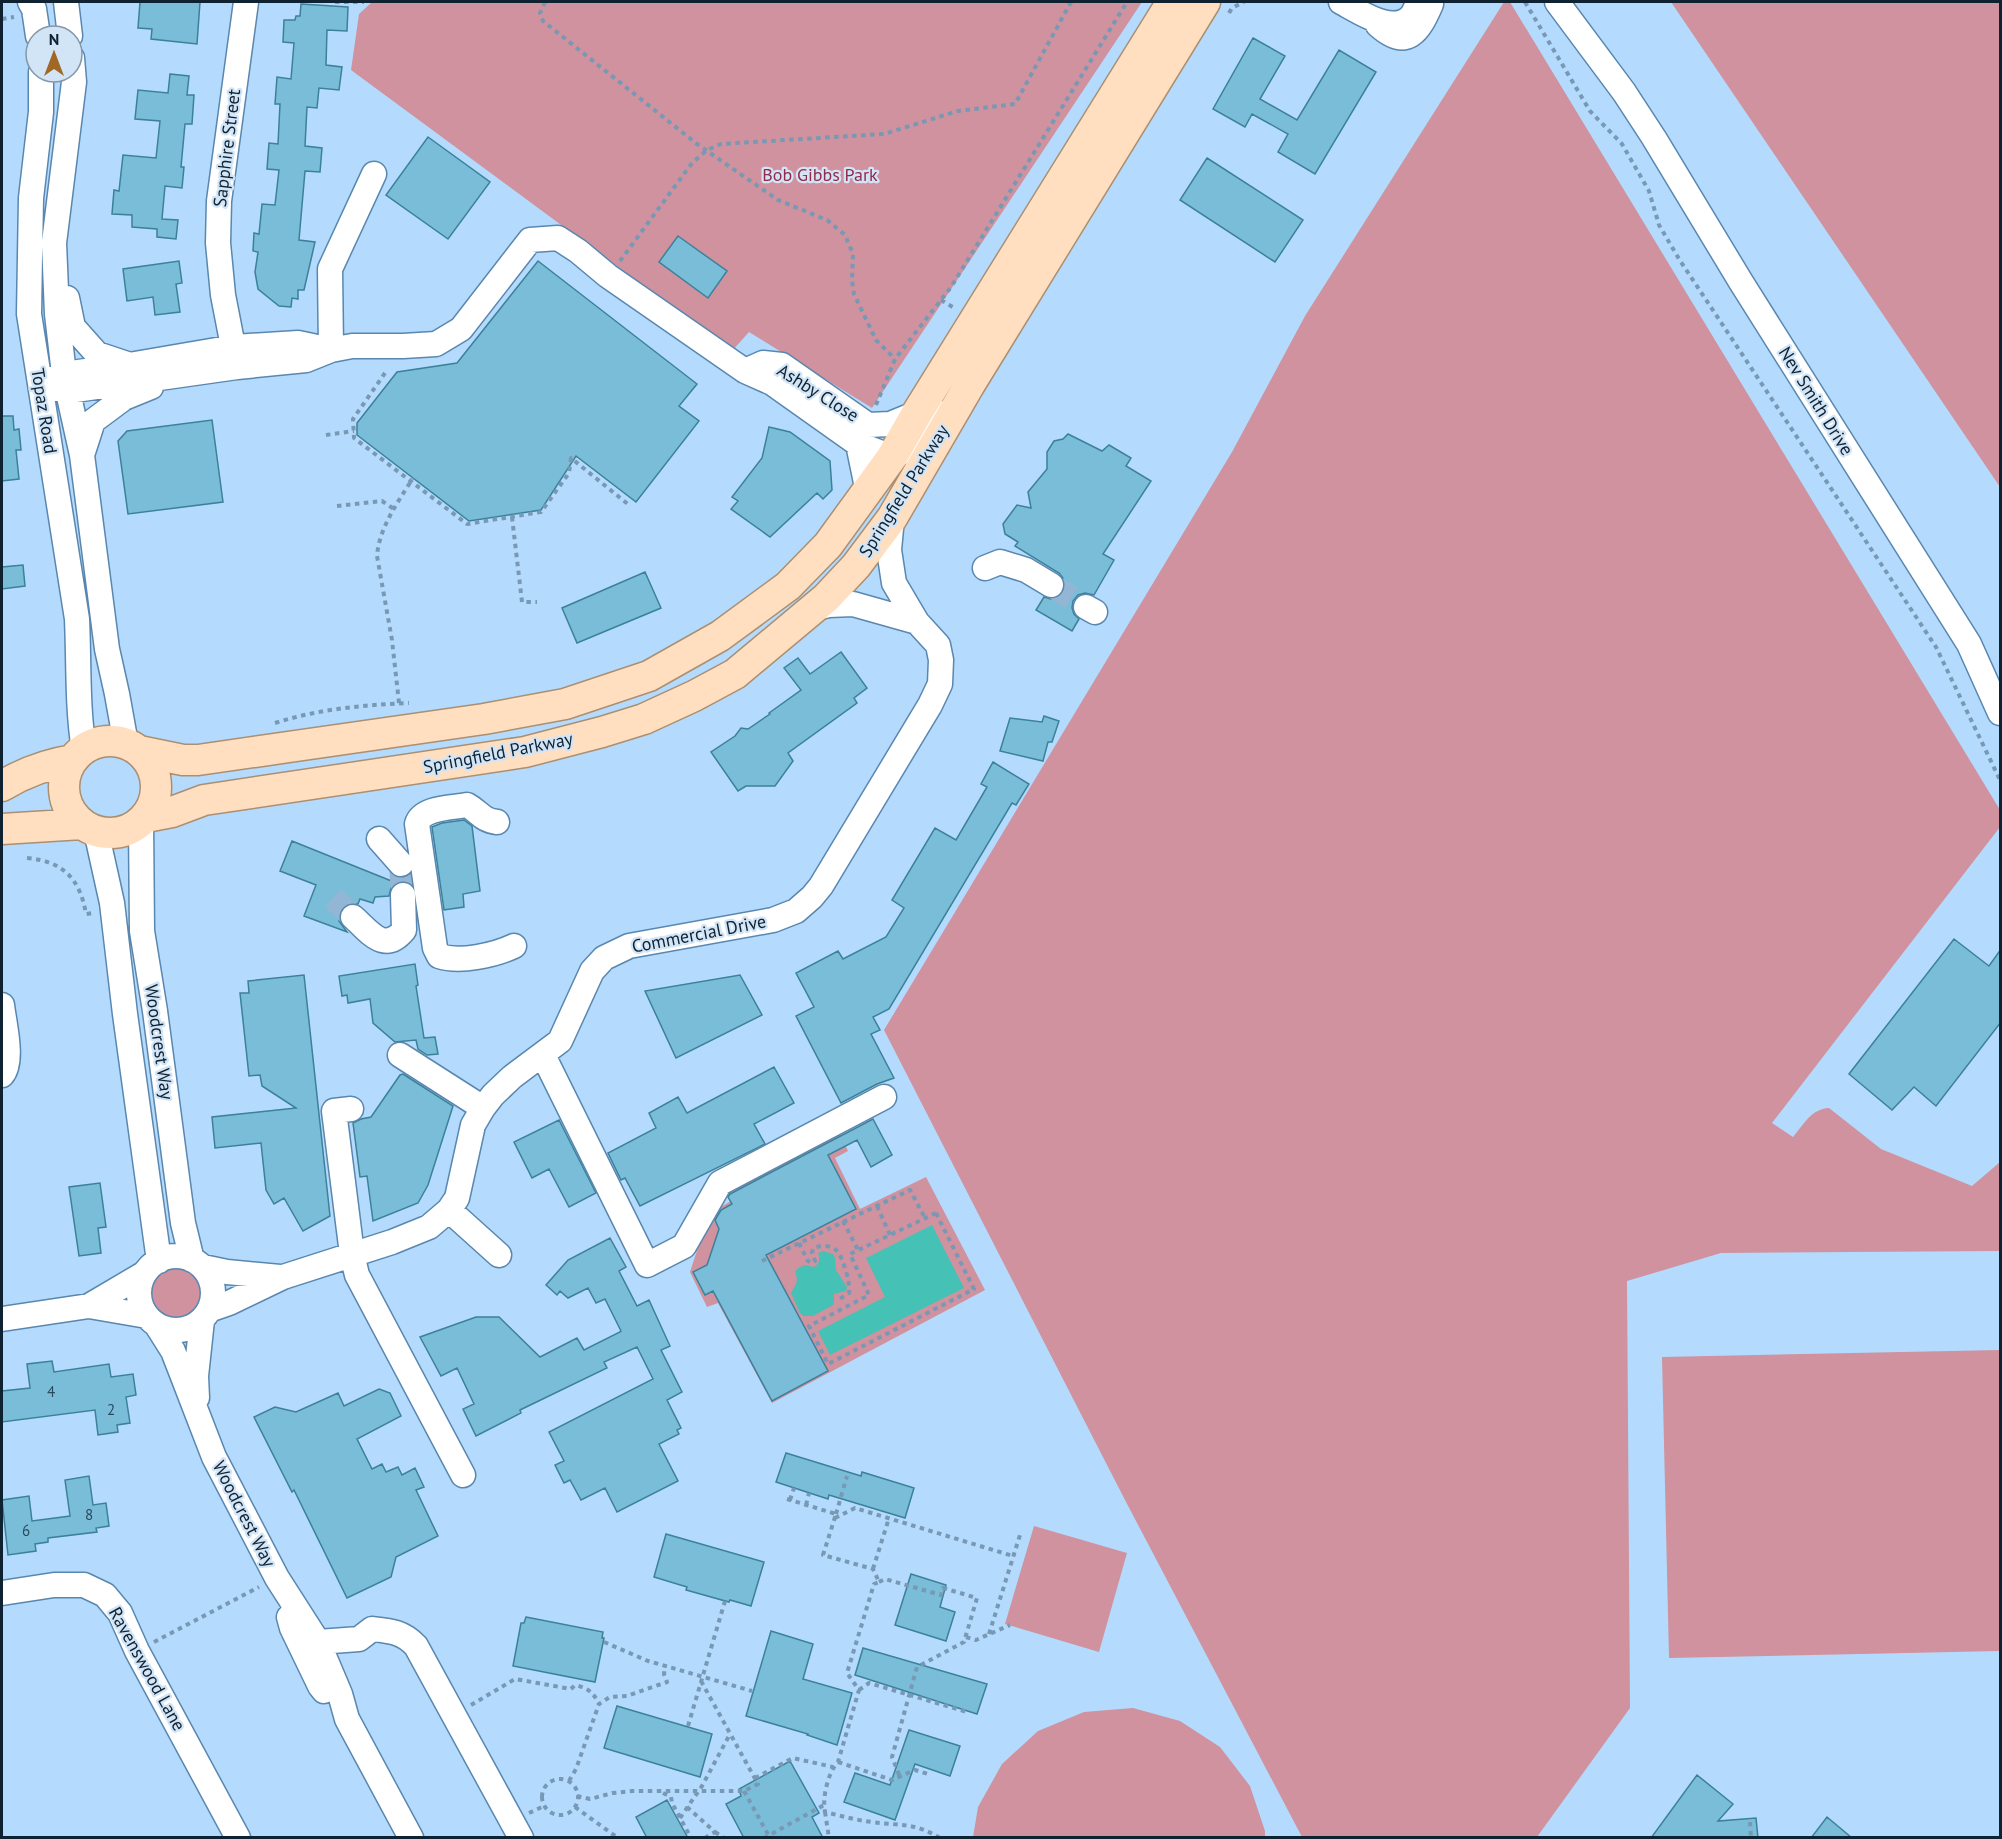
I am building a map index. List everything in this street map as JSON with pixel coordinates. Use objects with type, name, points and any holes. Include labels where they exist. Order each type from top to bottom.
[{"type":"main road","name":"Springfield Parkway","points":[[132,747],[183,760],[198,760],[484,719],[565,704],[649,676],[720,636],[788,586],[828,545],[868,492],[892,457],[917,412],[1172,2]]},
{"type":"main road","name":"Springfield Parkway","points":[[143,820],[204,800],[525,752],[633,723],[694,696],[735,674],[814,608],[856,566],[892,518],[988,356],[1205,2]]},
{"type":"main road","points":[[2,786],[22,774],[79,755],[97,743],[111,741],[132,747],[151,766],[157,784],[156,797],[143,820],[127,830],[111,834],[89,827],[2,829]]},
{"type":"main road","points":[[79,755],[67,772],[64,786],[66,800],[72,813],[89,827]]},
{"type":"street","points":[[30,2],[34,9],[36,24]]},
{"type":"street","points":[[66,2],[69,24]]},
{"type":"street","name":"Sapphire Street","points":[[235,357],[223,295],[218,243],[219,201],[246,2]]},
{"type":"street","points":[[1341,2],[1371,19],[1386,33],[1398,38],[1407,38],[1415,33],[1432,2]]},
{"type":"street","points":[[1371,19],[1389,23],[1399,22],[1411,17],[1419,2]]},
{"type":"street","name":"Nev Smith Drive","points":[[1557,2],[1624,92],[1654,138],[1970,644],[2001,713]]},
{"type":"street","name":"Nev Smith Drive","points":[[1575,2],[1587,19],[1624,92]]},
{"type":"street","name":"Topaz Road","points":[[41,84],[41,112],[31,198],[29,314],[77,619],[79,755]]},
{"type":"street","name":"Topaz Road","points":[[74,84],[54,243],[57,314],[66,383],[82,455],[107,649],[132,747]]},
{"type":"street","points":[[82,455],[93,421],[124,398],[178,376],[235,357],[298,343],[332,350],[330,269],[374,174]]},
{"type":"street","name":"Ashby Close","points":[[332,350],[352,346],[436,344],[461,329],[530,240],[558,238],[745,372],[772,383],[863,435],[892,457]]},
{"type":"street","name":"Topaz Road","points":[[54,243],[73,327],[97,354],[129,365]]},
{"type":"street","name":"Sapphire Street","points":[[190,355],[218,320],[223,295]]},
{"type":"street","points":[[66,383],[129,365],[190,355],[235,357]]},
{"type":"street","points":[[892,457],[908,450],[932,428],[973,360],[988,356]]},
{"type":"street","points":[[40,384],[178,376]]},
{"type":"street","name":"Ashby Close","points":[[863,435],[917,412]]},
{"type":"street","name":"Ashby Close","points":[[863,435],[868,492]]},
{"type":"street","name":"Commercial Drive","points":[[206,1315],[283,1277],[392,1242],[429,1227],[448,1210],[457,1198],[473,1125],[483,1108],[512,1077],[560,1041],[592,971],[604,958],[629,946],[773,920],[796,911],[812,897],[838,860],[930,705],[940,684],[941,660],[938,645],[917,622],[894,583],[889,550],[892,518]]},
{"type":"street","points":[[985,568],[1000,562],[1026,570],[1051,585]]},
{"type":"street","points":[[814,608],[854,604],[917,622]]},
{"type":"street","points":[[497,822],[484,820],[467,805],[425,813],[419,817],[417,824],[435,948],[440,956],[449,959],[498,953],[514,946]]},
{"type":"street","name":"Woodcrest Way","points":[[143,820],[142,931],[183,1223],[197,1264]]},
{"type":"street","name":"Woodcrest Way","points":[[89,827],[112,903],[152,1267]]},
{"type":"street","points":[[379,839],[401,864]]},
{"type":"street","points":[[353,917],[378,939],[388,942],[398,938],[404,930],[404,895]]},
{"type":"street","points":[[2,1005],[8,1061],[2,1075]]},
{"type":"street","points":[[400,1055],[483,1108]]},
{"type":"street","points":[[543,1055],[647,1265],[684,1246],[720,1183],[884,1097]]},
{"type":"street","points":[[351,1109],[334,1111],[352,1254],[357,1275],[463,1475]]},
{"type":"street","points":[[448,1210],[499,1255]]},
{"type":"street","points":[[2,1319],[89,1306],[151,1320],[167,1329],[179,1330],[192,1327],[206,1315],[213,1299],[213,1288],[209,1277],[197,1264],[175,1256],[152,1267],[89,1306]]},
{"type":"street","name":"Commercial Drive","points":[[197,1264],[227,1272],[283,1277]]},
{"type":"street","points":[[151,1320],[142,1306],[140,1295],[141,1284],[152,1267]]},
{"type":"street","name":"Woodcrest Way","points":[[198,1417],[196,1376],[206,1315]]},
{"type":"street","name":"Woodcrest Way","points":[[151,1320],[173,1351],[213,1457],[277,1578],[318,1642],[340,1694],[347,1719]]},
{"type":"street","name":"Woodcrest Way","points":[[277,1578],[292,1628],[320,1686],[347,1719],[411,1838]]},
{"type":"street","name":"Ravenswood Lane","points":[[2,1593],[54,1585],[84,1585],[105,1595],[120,1613],[137,1651],[238,1838]]},
{"type":"street","points":[[318,1642],[359,1639],[372,1629],[396,1631],[407,1636],[416,1646],[521,1838]]},
{"type":"path","points":[[335,2],[364,2]]},
{"type":"path","points":[[545,2],[540,14],[543,21],[707,150],[778,200],[827,220],[845,235],[853,254],[854,294],[876,340],[895,359]]},
{"type":"path","points":[[608,276],[692,163],[707,150],[721,144],[884,134],[958,111],[1015,104],[1071,2]]},
{"type":"path","points":[[863,435],[895,359],[951,287],[1127,2]]},
{"type":"path","points":[[1525,2],[1590,111],[1622,144],[1649,191],[1659,225],[1679,259],[1936,647],[2001,780]]},
{"type":"path","points":[[386,374],[353,418],[354,438],[413,480],[467,524],[541,512],[569,473],[571,458],[629,505]]},
{"type":"path","points":[[326,435],[354,431]]},
{"type":"path","points":[[399,703],[392,640],[377,556],[382,533],[413,480]]},
{"type":"path","points":[[337,506],[382,501],[394,509]]},
{"type":"path","points":[[512,517],[522,602],[537,602]]},
{"type":"path","points":[[268,725],[317,711],[370,704],[418,703]]},
{"type":"path","points":[[762,1261],[910,1190],[925,1218]]},
{"type":"path","points":[[877,1206],[890,1235]]},
{"type":"path","points":[[936,1213],[974,1289],[828,1364],[809,1326],[868,1294],[850,1254],[890,1235],[936,1213]]},
{"type":"path","points":[[843,1221],[858,1250]]},
{"type":"path","points":[[799,1243],[808,1261],[812,1263],[815,1261],[812,1251],[818,1246],[831,1247],[838,1251],[851,1286],[849,1293],[838,1300]]},
{"type":"path","points":[[847,1476],[823,1555],[873,1569]]},
{"type":"path","points":[[794,1488],[789,1499],[835,1516],[855,1508],[1013,1556]]},
{"type":"path","points":[[806,1504],[809,1493]]},
{"type":"path","points":[[879,1582],[873,1569],[889,1518]]},
{"type":"path","points":[[989,1634],[1020,1535]]},
{"type":"path","points":[[137,1651],[277,1578]]},
{"type":"path","points":[[859,1690],[847,1673],[874,1584],[885,1579],[941,1595],[943,1588],[977,1598],[964,1642],[917,1667],[892,1757],[900,1777]]},
{"type":"path","points":[[688,1726],[725,1601]]},
{"type":"path","points":[[966,1637],[976,1640],[1010,1625]]},
{"type":"path","points":[[604,1642],[702,1679],[752,1691]]},
{"type":"path","points":[[569,1781],[576,1769],[599,1704],[610,1697],[627,1696],[667,1682],[664,1674],[665,1665]]},
{"type":"path","points":[[466,1707],[515,1679],[571,1689],[575,1685],[583,1687],[593,1692],[599,1704]]},
{"type":"path","points":[[578,1796],[590,1799],[613,1793],[744,1791],[758,1784],[702,1679]]},
{"type":"path","points":[[829,1838],[824,1805],[833,1767],[838,1762],[859,1690],[869,1683],[967,1712]]},
{"type":"path","points":[[680,1818],[698,1792],[730,1733]]},
{"type":"path","points":[[755,1778],[793,1758],[833,1767]]},
{"type":"path","points":[[838,1762],[892,1780],[915,1770],[928,1774]]},
{"type":"path","points":[[557,1779],[569,1781],[578,1796],[574,1807],[565,1814],[554,1813],[544,1806],[542,1801],[544,1789],[557,1779]]},
{"type":"path","points":[[659,1791],[671,1797],[691,1838]]},
{"type":"path","points":[[744,1791],[767,1837],[824,1805]]},
{"type":"path","points":[[574,1807],[618,1838]]},
{"type":"path","points":[[687,1807],[723,1838]]},
{"type":"path","points":[[825,1812],[850,1819],[904,1823],[928,1830],[940,1838]]},
{"type":"path","points":[[1750,1822],[1751,1838]]},
{"type":"path","points":[[705,1838],[715,1832]]},
{"type":"green space","name":"Bob Gibbs Park","points":[[372,2],[1142,2],[872,408],[749,332],[732,351],[351,70],[359,14]]},
{"type":"green space","points":[[1504,2],[1510,2],[2000,810],[2000,827],[1772,1123],[1793,1137],[1813,1114],[1829,1108],[1881,1149],[1972,1186],[2000,1162],[2000,1251],[1721,1253],[1627,1281],[1630,1708],[1537,1837],[1302,1837],[1125,1500],[884,1030],[1232,452],[1305,316]]},
{"type":"green space","points":[[1671,2],[2000,2],[2000,487]]},
{"type":"green space","points":[[837,1127],[848,1151],[835,1158],[860,1209],[926,1177],[985,1290],[772,1403],[718,1303],[707,1307],[690,1272],[709,1214],[731,1201],[724,1186]]},
{"type":"green space","points":[[177,1266],[187,1268],[196,1274],[202,1283],[204,1293],[202,1303],[196,1312],[187,1318],[177,1320],[167,1318],[158,1312],[152,1303],[150,1293],[152,1283],[158,1274],[167,1268]]},
{"type":"green space","points":[[2000,1350],[2000,1651],[1669,1658],[1662,1357]]},
{"type":"green space","points":[[1034,1526],[1127,1553],[1099,1652],[1005,1624]]},
{"type":"green space","points":[[1133,1708],[1180,1721],[1220,1747],[1250,1786],[1265,1837],[973,1837],[978,1807],[1002,1764],[1038,1731],[1084,1712]]},
{"type":"shaded area","points":[[932,1225],[964,1288],[830,1355],[818,1331],[885,1297],[866,1258]]},
{"type":"shaded area","points":[[823,1251],[833,1254],[836,1270],[847,1287],[846,1291],[834,1294],[833,1305],[813,1316],[804,1316],[800,1313],[791,1293],[796,1285],[796,1271],[805,1265],[814,1267],[819,1261],[818,1253]]},
{"type":"building","points":[[140,2],[200,2],[197,44],[151,39],[152,29],[138,28]]},
{"type":"building","points":[[301,4],[348,7],[347,31],[327,30],[326,65],[342,67],[339,90],[319,88],[317,108],[307,107],[305,146],[322,148],[320,172],[305,171],[299,240],[315,242],[304,290],[298,290],[298,299],[292,298],[291,307],[279,306],[258,289],[255,272],[258,252],[253,251],[254,233],[259,234],[262,204],[275,205],[279,170],[267,169],[269,143],[278,144],[280,104],[275,104],[277,77],[291,79],[294,43],[283,42],[284,20],[295,20],[296,16],[300,16]]},
{"type":"building","points":[[1253,38],[1285,56],[1260,99],[1297,120],[1339,50],[1376,72],[1315,174],[1278,152],[1288,134],[1252,114],[1245,127],[1213,109]]},
{"type":"building","points":[[170,74],[189,76],[187,95],[194,95],[192,124],[185,124],[181,167],[184,167],[182,188],[165,186],[162,219],[178,220],[176,239],[157,237],[157,229],[132,227],[132,215],[112,214],[114,190],[119,191],[123,155],[156,158],[160,121],[135,119],[138,90],[168,93]]},
{"type":"building","points":[[428,137],[490,182],[448,239],[386,195]]},
{"type":"building","points":[[1207,158],[1303,220],[1275,262],[1180,200]]},
{"type":"building","points":[[678,236],[727,271],[708,298],[659,262]]},
{"type":"building","points":[[179,261],[182,283],[176,284],[180,312],[155,315],[153,297],[127,301],[123,269]]},
{"type":"building","points":[[538,261],[697,384],[679,406],[699,421],[636,502],[576,456],[541,510],[469,521],[357,435],[357,423],[397,372],[457,363]]},
{"type":"building","points":[[2,416],[13,416],[14,430],[19,429],[21,450],[16,450],[19,479],[2,481]]},
{"type":"building","points":[[212,420],[223,502],[128,514],[118,441],[127,431]]},
{"type":"building","points":[[769,427],[790,432],[830,461],[832,490],[823,499],[817,493],[770,537],[731,509],[738,501],[732,497],[762,458]]},
{"type":"building","points":[[1068,434],[1102,451],[1109,445],[1131,458],[1126,466],[1151,481],[1103,554],[1114,560],[1094,595],[1085,593],[1078,595],[1073,601],[1074,614],[1079,619],[1072,631],[1036,610],[1044,597],[1057,598],[1063,593],[1065,586],[1063,578],[1059,573],[1015,546],[1018,542],[1005,534],[1003,524],[1017,505],[1031,508],[1028,492],[1047,469],[1047,452],[1054,441],[1063,439]]},
{"type":"building","points":[[23,565],[25,586],[2,589],[2,567]]},
{"type":"building","points":[[645,572],[661,608],[577,643],[562,608]]},
{"type":"building","points":[[841,652],[867,688],[854,698],[857,703],[788,753],[793,761],[775,786],[746,786],[738,791],[711,752],[735,736],[741,728],[748,729],[801,690],[784,668],[798,658],[810,674]]},
{"type":"building","points":[[1044,716],[1059,721],[1052,742],[1048,742],[1043,761],[1000,751],[1010,718],[1042,722]]},
{"type":"building","points":[[993,762],[1029,784],[1016,805],[1012,803],[889,1009],[873,1017],[880,1030],[871,1034],[894,1078],[877,1084],[841,1103],[796,1016],[814,1007],[796,973],[838,951],[843,959],[886,937],[904,908],[892,900],[935,828],[956,840],[987,787],[981,784]]},
{"type":"building","points":[[464,820],[472,826],[480,891],[463,894],[464,907],[444,910],[432,827]]},
{"type":"building","points":[[292,841],[394,882],[393,876],[403,878],[410,875],[411,884],[403,881],[396,883],[391,888],[389,896],[375,897],[373,903],[360,899],[358,904],[349,903],[343,907],[339,913],[339,921],[347,932],[304,916],[316,885],[280,871]]},
{"type":"building","points":[[1954,939],[1989,966],[2001,949],[2001,1022],[1936,1106],[1914,1087],[1892,1110],[1849,1074]]},
{"type":"building","points":[[415,964],[424,1038],[435,1037],[438,1054],[427,1055],[418,1049],[416,1040],[395,1042],[373,1023],[370,999],[348,1003],[347,995],[342,996],[339,976]]},
{"type":"building","points":[[304,975],[330,1216],[303,1231],[284,1198],[274,1204],[266,1190],[261,1143],[215,1148],[212,1117],[296,1108],[262,1086],[260,1075],[249,1076],[240,993],[249,993],[248,981]]},
{"type":"building","points":[[740,975],[762,1015],[676,1058],[645,991]]},
{"type":"building","points":[[774,1067],[794,1103],[754,1124],[765,1144],[640,1206],[625,1178],[621,1180],[608,1153],[656,1128],[649,1113],[678,1097],[687,1113]]},
{"type":"building","points":[[403,1074],[453,1106],[428,1185],[418,1203],[373,1221],[367,1176],[360,1177],[353,1123],[371,1117],[400,1075]]},
{"type":"building","points":[[873,1119],[892,1155],[871,1167],[857,1140],[828,1155],[856,1209],[766,1255],[828,1371],[772,1401],[713,1291],[705,1295],[693,1272],[707,1265],[719,1229],[715,1220],[721,1210],[732,1204],[728,1197],[730,1194]]},
{"type":"building","points":[[559,1120],[596,1193],[569,1207],[549,1169],[532,1178],[514,1142]]},
{"type":"building","points":[[100,1183],[106,1227],[98,1228],[101,1253],[79,1256],[69,1187]]},
{"type":"building","points":[[610,1238],[626,1267],[619,1271],[637,1306],[649,1300],[670,1346],[661,1350],[682,1392],[667,1400],[681,1428],[677,1430],[679,1434],[659,1444],[678,1481],[617,1512],[605,1488],[581,1500],[570,1480],[564,1483],[555,1465],[564,1461],[549,1432],[653,1379],[637,1347],[604,1362],[607,1368],[520,1410],[521,1413],[476,1436],[463,1409],[474,1404],[457,1368],[441,1376],[420,1337],[476,1317],[499,1317],[540,1357],[577,1338],[584,1350],[620,1332],[605,1299],[596,1303],[588,1288],[568,1298],[560,1291],[557,1295],[546,1285],[568,1260]]},
{"type":"building","points":[[52,1361],[54,1372],[109,1364],[111,1377],[133,1374],[136,1395],[126,1397],[130,1423],[117,1425],[118,1432],[98,1435],[95,1410],[2,1422],[2,1391],[30,1388],[27,1364]]},
{"type":"building","points":[[379,1389],[390,1393],[401,1416],[357,1439],[372,1469],[382,1464],[386,1472],[398,1467],[402,1475],[415,1468],[424,1487],[416,1490],[438,1536],[396,1557],[391,1577],[347,1598],[294,1490],[292,1492],[254,1417],[275,1407],[296,1412],[338,1393],[344,1406]]},
{"type":"building","points":[[786,1453],[861,1476],[862,1472],[914,1488],[905,1518],[829,1495],[828,1499],[776,1482]]},
{"type":"building","points":[[89,1476],[93,1505],[106,1503],[109,1526],[96,1528],[97,1532],[48,1538],[48,1542],[35,1544],[36,1551],[8,1555],[2,1500],[29,1496],[32,1521],[70,1516],[65,1480]]},
{"type":"building","points":[[666,1534],[764,1562],[751,1606],[686,1590],[687,1587],[654,1577]]},
{"type":"building","points":[[911,1574],[946,1585],[940,1607],[955,1612],[946,1641],[895,1625]]},
{"type":"building","points":[[526,1617],[603,1632],[602,1638],[604,1638],[595,1682],[513,1666],[521,1623],[524,1623]]},
{"type":"building","points":[[771,1631],[813,1644],[803,1679],[852,1693],[837,1745],[746,1716]]},
{"type":"building","points":[[863,1648],[987,1684],[977,1714],[855,1675]]},
{"type":"building","points":[[617,1706],[712,1734],[700,1777],[604,1748]]},
{"type":"building","points":[[909,1730],[960,1746],[950,1776],[915,1764],[895,1820],[844,1802],[855,1773],[890,1785]]},
{"type":"building","points":[[790,1761],[819,1813],[812,1817],[823,1838],[744,1838],[726,1804],[741,1796],[739,1789]]},
{"type":"building","points":[[1697,1775],[1733,1804],[1718,1821],[1756,1818],[1758,1838],[1651,1838]]},
{"type":"building","points":[[667,1800],[688,1838],[647,1838],[636,1817]]},
{"type":"building","points":[[1827,1817],[1852,1838],[1811,1838]]},
{"type":"tunnel","points":[[1051,585],[1086,607]]},
{"type":"tunnel","points":[[401,864],[403,895]]},
{"type":"tunnel","points":[[333,898],[353,917]]}]
